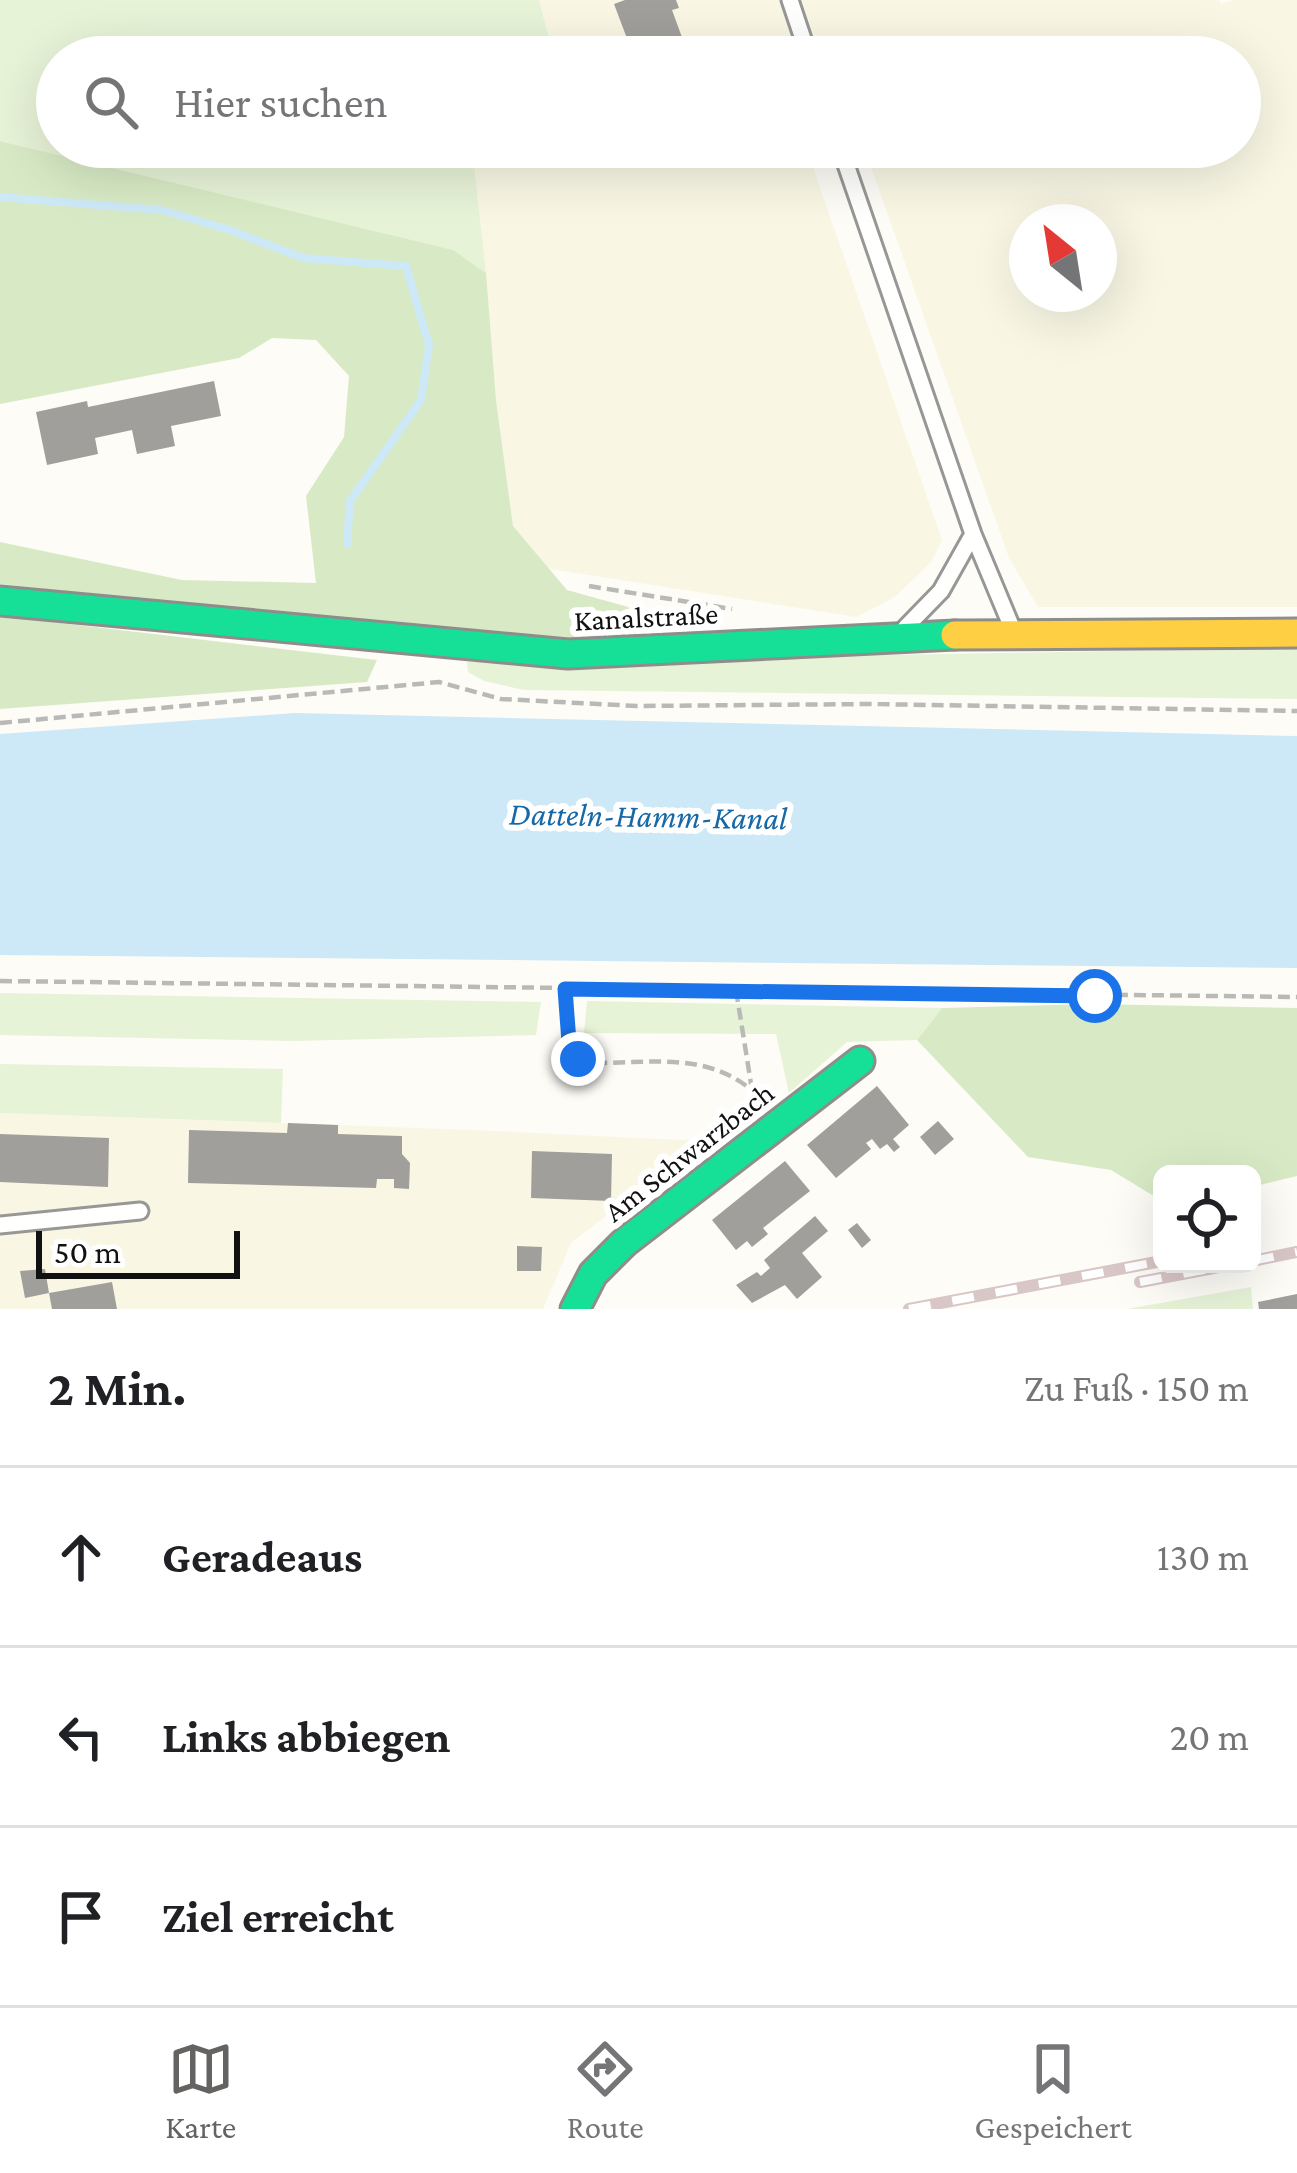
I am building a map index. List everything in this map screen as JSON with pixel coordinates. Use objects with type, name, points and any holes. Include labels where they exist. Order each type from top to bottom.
[{"type":"street","name":"Kanalstraße","points":[[0,601],[568,654],[1015,632],[1297,632]]},
{"type":"street","name":"Am Schwarzbach","points":[[575,1309],[593,1274],[624,1243],[860,1061]]},
{"type":"lane","points":[[790,0],[802,36]]},
{"type":"lane","points":[[847,168],[973,534],[1015,632]]},
{"type":"lane","points":[[894,638],[941,591],[973,534]]},
{"type":"lane","points":[[0,1225],[140,1211]]},
{"type":"path","points":[[590,586],[740,610]]},
{"type":"path","points":[[0,723],[439,682],[501,699],[637,706],[1297,710]]},
{"type":"path","points":[[0,981],[1297,997]]},
{"type":"path","points":[[565,989],[569,1042],[578,1059],[593,1063],[700,1062],[724,1070],[752,1090],[781,1121]]},
{"type":"path","points":[[736,990],[752,1090]]},
{"type":"shaded area","points":[[539,0],[1219,0],[1221,4],[1297,0],[1297,607],[1038,607],[1009,558],[871,168],[1261,168],[1261,36],[548,36]]},
{"type":"shaded area","points":[[474,168],[813,168],[942,540],[932,561],[895,597],[857,617],[544,568],[513,526]]},
{"type":"shaded area","points":[[0,1113],[703,1141],[571,1243],[543,1309],[0,1309]]},
{"type":"green space","points":[[0,0],[539,0],[548,36],[36,36],[36,150],[0,141]]},
{"type":"green space","points":[[0,141],[36,150],[36,168],[112,168],[453,250],[486,273],[513,526],[567,590],[639,610],[636,637],[536,641],[0,584],[0,542],[182,580],[316,583],[306,496],[344,437],[349,376],[316,340],[272,338],[239,358],[0,404]]},
{"type":"green space","points":[[112,168],[474,168],[486,273],[452,250]]},
{"type":"green space","points":[[0,616],[377,660],[367,682],[0,709]]},
{"type":"green space","points":[[1297,648],[1297,699],[524,690],[484,681],[468,672],[467,662]]},
{"type":"green space","points":[[0,993],[541,1002],[536,1035],[294,1041],[0,1035]]},
{"type":"green space","points":[[587,1001],[942,1008],[917,1040],[847,1042],[789,1093],[776,1034],[584,1033]]},
{"type":"green space","points":[[1094,1004],[1297,1008],[1297,1176],[1261,1185],[1261,1165],[1153,1165],[1153,1196],[1111,1170],[1028,1157],[917,1040],[942,1008]]},
{"type":"green space","points":[[0,1064],[283,1069],[281,1123],[0,1113]]},
{"type":"green space","points":[[1251,1287],[1253,1309],[1127,1309]]},
{"type":"water","name":"Datteln-Hamm-Kanal","points":[[295,713],[1297,736],[1297,968],[0,955],[0,734]]},
{"type":"building","points":[[676,0],[679,8],[672,10],[682,36],[626,36],[614,4]]},
{"type":"building","points":[[214,381],[221,416],[171,426],[175,446],[137,454],[132,430],[95,438],[98,454],[47,465],[36,412],[87,401],[88,407]]},
{"type":"building","points":[[877,1086],[909,1125],[893,1139],[900,1147],[894,1152],[887,1144],[880,1149],[872,1139],[866,1143],[871,1149],[836,1178],[807,1145]]},
{"type":"building","points":[[938,1121],[954,1139],[935,1155],[920,1137]]},
{"type":"building","points":[[288,1123],[338,1125],[338,1134],[402,1136],[402,1154],[410,1163],[409,1189],[394,1188],[394,1179],[377,1179],[376,1188],[188,1183],[189,1130],[287,1133]]},
{"type":"building","points":[[0,1134],[109,1138],[108,1187],[0,1182]]},
{"type":"building","points":[[532,1151],[612,1154],[611,1201],[531,1198]]},
{"type":"building","points":[[785,1161],[810,1191],[763,1228],[768,1234],[752,1247],[747,1241],[736,1250],[712,1220]]},
{"type":"building","points":[[815,1216],[828,1231],[802,1253],[822,1277],[797,1299],[785,1285],[752,1303],[736,1285],[757,1272],[761,1276],[770,1268],[764,1260]]},
{"type":"building","points":[[857,1223],[871,1240],[862,1248],[848,1230]]},
{"type":"building","points":[[517,1246],[542,1247],[541,1271],[517,1271]]},
{"type":"building","points":[[45,1269],[49,1293],[25,1298],[20,1271]]},
{"type":"building","points":[[112,1282],[117,1309],[52,1309],[49,1293]]},
{"type":"building","points":[[1297,1294],[1297,1309],[1259,1309],[1258,1302]]},
{"type":"waterway","points":[[0,197],[162,210],[303,258],[406,266],[429,345],[421,400],[350,501],[347,544]]},
{"type":"railway","points":[[1261,1259],[1297,1252]]},
{"type":"railway","points":[[909,1309],[1153,1263]]},
{"type":"railway","points":[[1140,1282],[1188,1273]]},
{"type":"traffic: fast","points":[[0,601],[568,654],[955,635]]},
{"type":"traffic: fast","points":[[575,1309],[593,1274],[624,1243],[860,1061]]},
{"type":"traffic: slow","points":[[955,635],[1297,633]]},
{"type":"route","points":[[578,1059],[569,1042],[565,989],[1095,996]]}]
